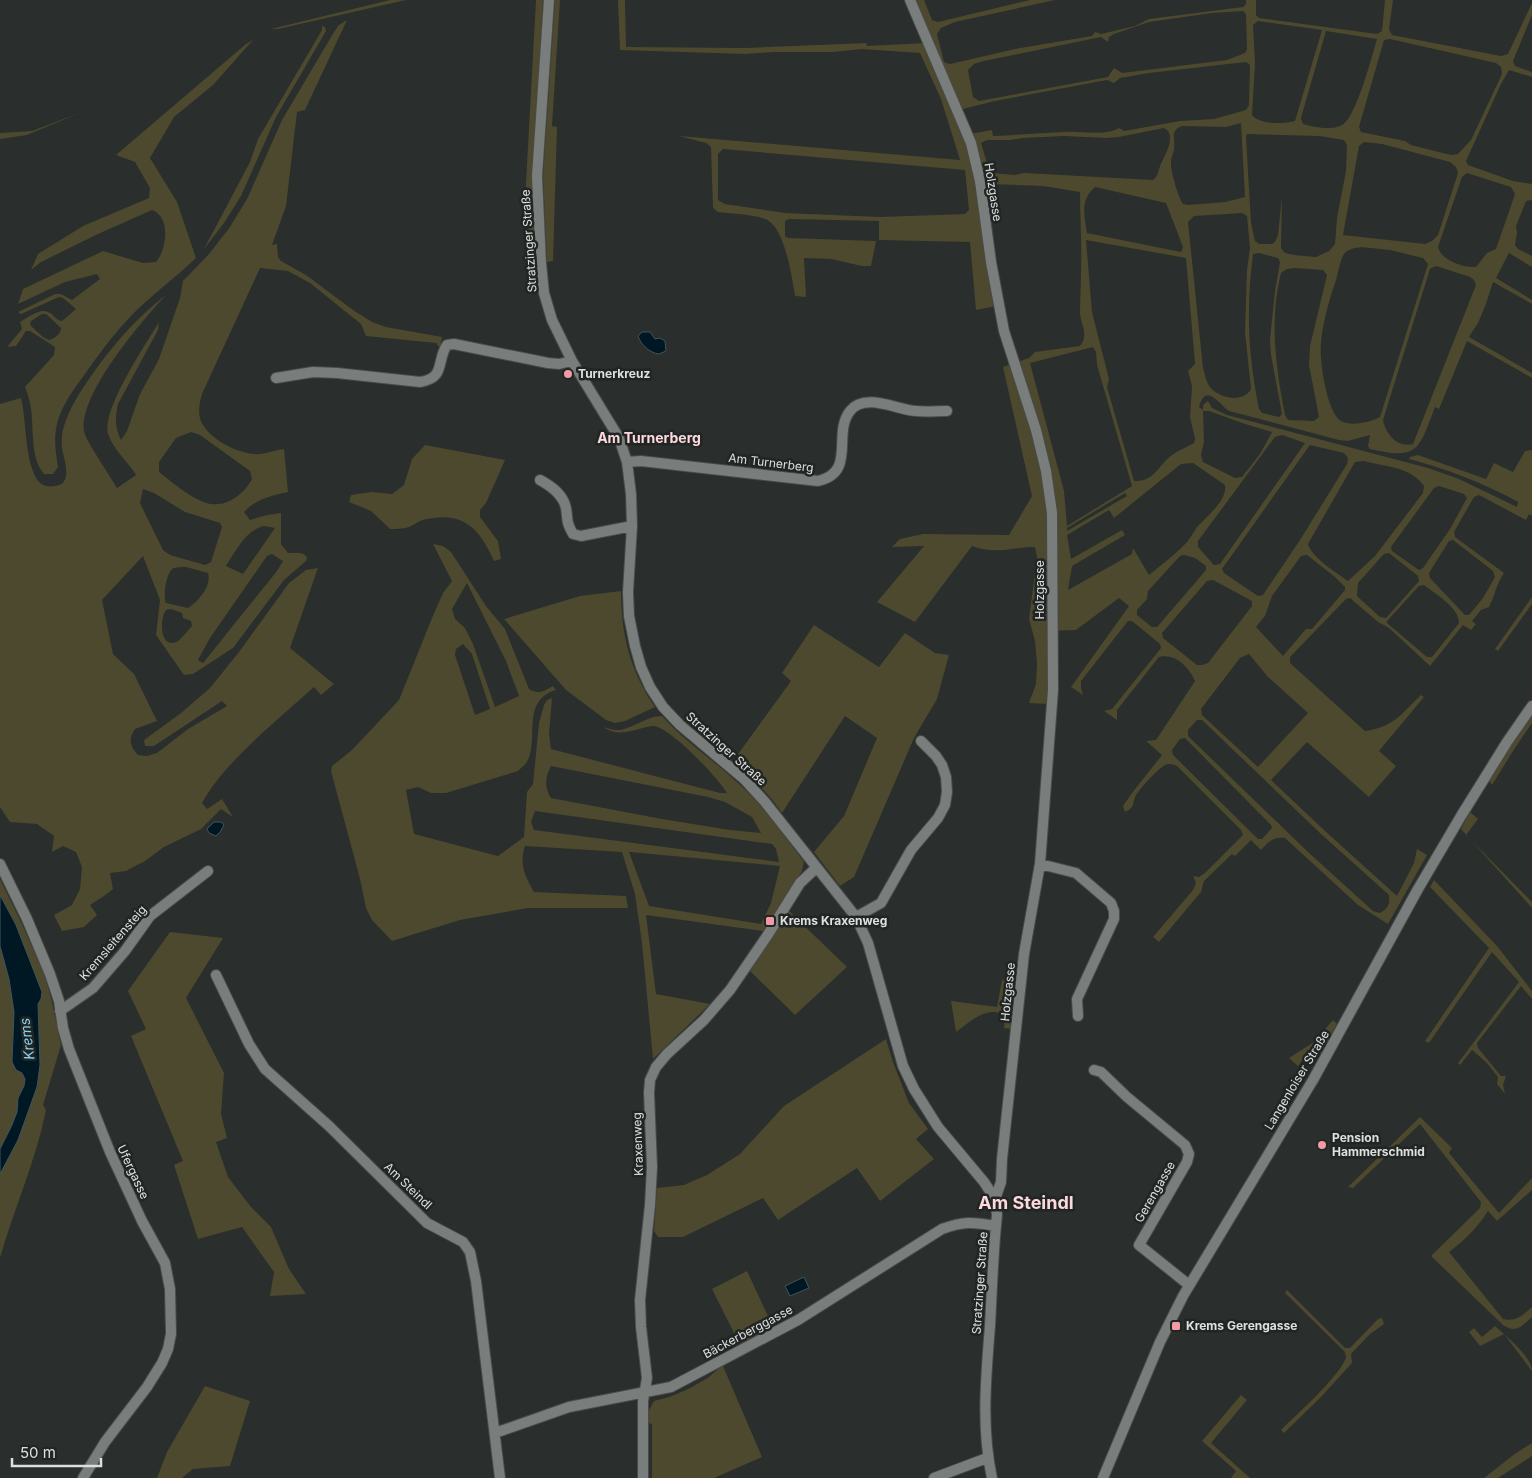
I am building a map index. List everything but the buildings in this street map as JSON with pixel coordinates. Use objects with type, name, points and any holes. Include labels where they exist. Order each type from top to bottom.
[{"type":"street","name":"Stratzinger Straße","points":[[549,0],[537,176],[544,294],[552,320],[572,361],[619,438],[627,462],[632,526],[628,592],[629,616],[635,646],[650,687],[663,707],[680,725],[744,779],[766,802],[856,917],[868,943],[903,1066],[914,1089],[938,1127],[984,1182],[995,1199],[997,1215],[986,1377],[987,1458],[992,1478]]},
{"type":"street","name":"Holzgasse","points":[[910,0],[971,143],[980,181],[991,262],[1004,331],[1036,430],[1046,471],[1052,513],[1053,690],[1040,864],[1024,954],[1001,1182],[995,1199]]},
{"type":"street","points":[[276,378],[313,372],[420,382],[431,381],[438,374],[444,349],[447,345],[454,344],[548,363],[559,364],[572,361]]},
{"type":"street","name":"Am Turnerberg","points":[[627,462],[640,461],[818,481],[828,479],[838,469],[841,460],[845,419],[851,409],[862,403],[875,403],[915,412],[947,411]]},
{"type":"street","points":[[540,480],[555,488],[566,506],[567,523],[573,534],[581,536],[632,526]]},
{"type":"street","name":"Langenloiser Straße","points":[[1103,1478],[1160,1342],[1188,1285],[1312,1080],[1418,889],[1461,816],[1532,706]]},
{"type":"street","points":[[856,917],[881,903],[889,892],[911,850],[938,818],[945,805],[947,792],[946,777],[942,765],[921,741]]},
{"type":"street","name":"Ufergasse","points":[[0,864],[31,927],[50,974],[59,1002],[63,1028],[72,1057],[110,1152],[165,1263],[170,1288],[171,1334],[165,1356],[147,1387],[105,1442],[83,1478]]},
{"type":"street","points":[[1040,864],[1076,874],[1111,903],[1114,911],[1114,919],[1076,999],[1078,1016]]},
{"type":"street","name":"Kraxenweg","points":[[643,1478],[643,1401],[647,1378],[640,1300],[650,1206],[652,1167],[650,1080],[656,1067],[667,1054],[704,1020],[730,990],[767,936],[800,882],[816,868]]},
{"type":"street","name":"Kremsleitensteig","points":[[60,1011],[93,988],[125,951],[150,916],[208,871]]},
{"type":"street","name":"Am Steindl","points":[[216,975],[249,1044],[265,1069],[329,1126],[427,1223],[456,1237],[463,1242],[470,1252],[476,1282],[500,1478]]},
{"type":"street","name":"Gerengasse","points":[[1094,1070],[1101,1072],[1127,1097],[1185,1145],[1189,1154],[1139,1245],[1188,1285]]},
{"type":"street","name":"Bäckerberggasse","points":[[495,1433],[569,1407],[671,1387],[798,1320],[942,1229],[959,1223],[972,1222],[996,1226]]},
{"type":"street","points":[[934,1478],[987,1458]]},
{"type":"shaded area","points":[[390,0],[406,0],[271,29]]},
{"type":"shaded area","points":[[536,0],[543,0],[532,175],[538,294],[529,262],[526,223],[526,183]]},
{"type":"shaded area","points":[[555,0],[560,0],[552,126],[557,127],[553,261],[547,262],[543,176]]},
{"type":"shaded area","points":[[618,0],[625,0],[626,47],[744,48],[866,43],[867,46],[925,43],[968,145],[977,181],[996,306],[976,310],[970,242],[879,240],[879,221],[789,219],[785,221],[785,236],[788,238],[876,241],[871,266],[862,266],[831,259],[804,258],[806,297],[795,296],[786,253],[778,231],[772,224],[760,217],[718,212],[713,208],[711,147],[706,143],[679,136],[960,160],[941,99],[920,53],[861,49],[833,52],[745,54],[620,50]],"holes":[[[723,149],[965,170],[969,210],[965,214],[880,217],[785,213],[725,204],[718,200],[718,154]]]},
{"type":"shaded area","points":[[914,0],[924,0],[932,20],[938,22],[1030,0],[1055,0],[955,22],[941,28],[937,34],[944,62],[950,64],[1015,49],[1092,36],[1095,32],[1101,34],[1135,26],[1149,19],[1243,7],[1246,4],[1246,0],[1256,0],[1256,15],[1259,18],[1377,34],[1382,31],[1385,0],[1393,0],[1389,29],[1392,35],[1501,56],[1508,54],[1532,3],[1532,15],[1513,61],[1515,66],[1532,72],[1532,77],[1509,70],[1466,161],[1468,165],[1513,181],[1532,184],[1532,200],[1526,201],[1516,226],[1515,245],[1518,249],[1532,256],[1532,267],[1509,253],[1496,278],[1532,300],[1532,304],[1493,282],[1478,323],[1469,337],[1532,373],[1532,378],[1467,341],[1439,409],[1435,407],[1421,441],[1408,452],[1399,453],[1370,449],[1368,446],[1370,435],[1348,441],[1339,440],[1229,411],[1209,395],[1205,396],[1199,407],[1203,410],[1203,405],[1208,401],[1212,408],[1227,415],[1428,468],[1459,479],[1517,507],[1518,502],[1479,483],[1437,467],[1409,459],[1418,455],[1486,479],[1494,463],[1513,472],[1525,451],[1532,450],[1532,516],[1529,514],[1526,520],[1479,495],[1474,497],[1454,532],[1455,537],[1504,573],[1489,607],[1481,610],[1472,621],[1476,624],[1471,630],[1463,625],[1430,666],[1389,628],[1378,622],[1350,598],[1346,599],[1290,657],[1290,663],[1365,731],[1390,723],[1421,695],[1424,697],[1379,751],[1396,766],[1369,797],[1307,742],[1271,780],[1397,896],[1414,863],[1417,849],[1427,855],[1388,924],[1358,905],[1285,838],[1272,840],[1261,850],[1251,840],[1235,856],[1232,854],[1204,881],[1201,892],[1159,942],[1153,937],[1193,890],[1196,883],[1193,876],[1199,877],[1205,873],[1243,835],[1241,830],[1177,766],[1172,764],[1165,765],[1158,770],[1137,794],[1133,806],[1125,812],[1123,806],[1162,755],[1146,741],[1156,740],[1195,681],[1185,666],[1171,657],[1159,657],[1117,710],[1117,720],[1104,711],[1112,709],[1161,648],[1160,644],[1132,621],[1128,621],[1081,681],[1083,695],[1071,687],[1129,606],[1119,598],[1076,630],[1048,631],[1049,704],[1029,703],[1036,684],[1037,663],[1035,641],[1029,619],[1037,557],[1035,547],[988,550],[972,546],[915,622],[877,602],[924,546],[892,547],[900,539],[923,534],[1009,535],[1032,496],[1003,367],[1029,358],[1035,352],[1080,346],[1084,338],[1080,313],[1080,192],[1043,186],[989,184],[995,261],[970,134],[992,130],[993,136],[1065,132],[1100,133],[1119,128],[1124,131],[1180,121],[1214,119],[1246,110],[1249,105],[1250,65],[1246,62],[1149,73],[1120,78],[1114,83],[1107,80],[995,101],[959,110]],"holes":[[[1243,11],[1246,14],[1247,49],[1245,53],[1227,60],[1122,73],[1114,68],[1108,77],[979,101],[973,97],[968,70],[974,64],[1101,37],[1108,42],[1109,37],[1149,22],[1212,13]],[[1258,21],[1322,30],[1295,121],[1272,123],[1252,115],[1255,63],[1253,25]],[[1326,31],[1377,39],[1363,86],[1353,111],[1347,120],[1342,125],[1333,128],[1303,124],[1301,118]],[[1390,39],[1496,63],[1501,67],[1502,74],[1471,140],[1458,154],[1451,155],[1411,145],[1405,141],[1361,132],[1359,127],[1384,40]],[[1241,123],[1245,197],[1225,202],[1183,204],[1171,165],[1174,152],[1174,133],[1182,126],[1226,127]],[[1164,128],[1170,135],[1169,146],[1158,174],[1153,180],[990,173],[981,143],[987,140],[1064,136],[1106,138]],[[1247,134],[1319,136],[1344,140],[1347,145],[1346,171],[1337,218],[1335,244],[1329,251],[1316,257],[1285,253],[1281,248],[1282,196],[1278,235],[1275,242],[1272,244],[1259,244],[1255,241],[1251,223]],[[1364,142],[1382,144],[1450,162],[1456,167],[1458,173],[1438,235],[1432,241],[1425,244],[1343,235],[1359,146]],[[1467,173],[1511,187],[1515,194],[1496,249],[1487,253],[1476,267],[1459,265],[1443,256],[1438,247],[1462,177]],[[1095,187],[1166,203],[1183,247],[1181,252],[1087,233],[1084,208],[1087,197]],[[1242,213],[1247,216],[1250,248],[1247,270],[1245,332],[1251,389],[1243,396],[1237,398],[1225,397],[1214,391],[1207,380],[1203,368],[1188,222],[1194,216]],[[1086,240],[1186,258],[1195,364],[1188,371],[1192,386],[1190,417],[1195,439],[1194,443],[1167,459],[1152,476],[1141,481],[1134,481],[1107,387],[1109,379],[1092,312]],[[1361,247],[1390,250],[1423,258],[1428,264],[1380,417],[1367,422],[1352,424],[1337,418],[1328,399],[1321,351],[1325,319],[1340,263],[1344,254],[1352,249]],[[1259,253],[1278,258],[1280,262],[1270,339],[1271,355],[1282,414],[1279,417],[1262,413],[1259,409],[1250,350],[1249,313],[1253,254]],[[1436,266],[1470,277],[1476,285],[1413,444],[1402,444],[1387,431],[1383,420],[1430,269]],[[1287,269],[1323,270],[1327,275],[1310,346],[1309,365],[1319,417],[1314,421],[1288,420],[1285,415],[1275,344],[1275,308],[1281,273]],[[1093,347],[1096,352],[1097,365],[1132,486],[1067,526],[1064,491],[1030,363]],[[1203,411],[1209,411],[1272,432],[1260,454],[1242,477],[1235,478],[1203,462],[1201,455],[1204,442]],[[1282,435],[1305,443],[1220,564],[1214,565],[1198,547],[1198,541],[1275,437]],[[1310,445],[1344,453],[1348,458],[1347,464],[1263,595],[1258,596],[1224,573],[1222,569]],[[1364,461],[1397,468],[1412,474],[1424,486],[1423,493],[1375,556],[1348,581],[1314,555],[1308,544],[1355,462]],[[1193,463],[1225,485],[1221,501],[1197,527],[1187,542],[1149,575],[1133,548],[1132,554],[1068,590],[1072,566],[1125,535],[1122,530],[1071,559],[1067,535],[1109,510],[1114,518],[1181,464]],[[1439,486],[1464,494],[1467,498],[1450,529],[1423,568],[1419,570],[1392,551],[1391,547],[1434,488]],[[1125,493],[1127,496],[1067,531],[1067,528]],[[1453,540],[1493,571],[1495,577],[1483,598],[1469,615],[1465,615],[1430,578],[1429,573],[1449,541]],[[1389,553],[1418,576],[1419,581],[1386,618],[1380,617],[1357,596],[1358,583],[1384,554]],[[1184,555],[1195,558],[1206,566],[1206,570],[1157,627],[1152,627],[1137,615],[1137,610],[1147,599],[1148,591],[1180,556]],[[1307,555],[1345,587],[1345,590],[1312,629],[1306,629],[1283,656],[1256,627],[1265,616],[1272,596],[1301,556]],[[1213,580],[1252,601],[1252,606],[1208,663],[1197,665],[1163,638],[1162,633],[1207,581]],[[1424,585],[1451,606],[1458,617],[1459,623],[1432,657],[1427,657],[1387,623],[1419,586]],[[1249,654],[1268,677],[1308,713],[1258,767],[1202,715],[1201,709],[1240,658]],[[1197,720],[1202,720],[1321,834],[1389,895],[1388,906],[1380,913],[1373,911],[1307,851],[1188,736],[1188,730]],[[1185,738],[1271,825],[1272,828],[1262,839],[1258,839],[1173,755],[1172,750],[1180,739]]]},
{"type":"shaded area","points":[[347,20],[305,110],[297,112],[286,206],[272,245],[277,244],[278,257],[281,261],[306,275],[372,322],[386,327],[442,337],[440,348],[436,343],[366,336],[361,324],[310,283],[288,271],[260,268],[202,394],[199,414],[201,421],[212,436],[232,448],[246,453],[257,454],[284,449],[288,492],[264,499],[244,512],[250,520],[281,513],[281,544],[288,553],[305,555],[307,557],[306,561],[284,580],[233,648],[193,674],[184,675],[156,635],[160,600],[143,556],[102,600],[113,654],[134,674],[157,721],[135,729],[131,736],[133,749],[138,755],[147,756],[157,753],[188,729],[227,706],[222,701],[154,746],[145,746],[144,740],[181,713],[210,688],[239,652],[289,583],[306,570],[318,568],[290,648],[334,684],[321,695],[314,687],[238,756],[212,787],[202,803],[207,809],[222,799],[233,817],[221,809],[201,829],[164,847],[145,861],[126,871],[110,873],[113,889],[90,905],[97,915],[84,927],[62,931],[54,915],[72,905],[80,889],[82,867],[76,852],[63,846],[52,852],[54,836],[37,824],[10,822],[0,807],[0,404],[21,398],[32,470],[43,485],[60,485],[66,477],[62,445],[63,431],[66,419],[76,400],[91,376],[116,343],[145,313],[166,295],[142,322],[114,359],[91,398],[85,416],[85,436],[117,488],[136,475],[113,445],[108,434],[111,409],[126,377],[159,322],[158,330],[118,404],[116,423],[121,440],[127,431],[140,394],[159,359],[180,298],[183,281],[209,254],[230,227],[247,199],[282,120],[339,25]],"holes":[[[191,432],[200,435],[250,471],[252,479],[236,498],[221,504],[205,503],[197,499],[159,472],[159,462],[176,438]],[[143,489],[154,493],[185,512],[220,523],[222,527],[211,562],[205,565],[170,555],[163,550],[140,503]],[[264,526],[275,528],[243,574],[226,566],[242,542],[252,532]],[[272,554],[283,561],[203,663],[198,660],[210,638],[267,556]],[[185,567],[208,573],[209,578],[203,593],[188,608],[166,603],[165,600],[166,584],[171,570]],[[171,609],[182,613],[183,618],[191,621],[192,626],[178,641],[168,642],[164,638],[162,627],[166,610]]]},
{"type":"shaded area","points":[[322,26],[325,27],[326,31],[276,117],[241,196],[224,223],[204,249],[250,162],[258,139],[322,30]]},
{"type":"shaded area","points":[[253,40],[213,85],[174,117],[150,158],[177,202],[196,258],[130,317],[78,384],[60,415],[55,434],[58,467],[53,474],[44,474],[36,460],[31,409],[25,387],[54,355],[55,347],[30,331],[26,331],[16,346],[7,347],[22,329],[20,322],[37,312],[45,311],[62,321],[76,309],[59,297],[21,314],[18,312],[55,294],[61,294],[72,300],[100,279],[97,274],[65,282],[18,304],[23,289],[103,251],[143,263],[156,262],[165,242],[165,226],[158,214],[152,210],[41,262],[31,270],[38,254],[83,226],[149,198],[150,188],[135,162],[116,155]],"holes":[[[42,314],[46,314],[61,328],[57,336],[49,340],[30,325],[31,321]]]},
{"type":"shaded area","points":[[82,112],[27,135],[0,139],[0,133],[32,131]]},
{"type":"shaded area","points":[[425,445],[505,460],[486,503],[480,510],[480,517],[498,541],[501,559],[494,561],[475,530],[459,520],[437,517],[421,521],[407,528],[390,529],[371,511],[349,502],[351,495],[371,492],[392,494],[404,485],[412,459]]},
{"type":"shaded area","points":[[433,544],[443,546],[451,552],[486,606],[505,629],[529,689],[539,692],[553,686],[556,690],[545,695],[538,703],[534,712],[531,753],[527,762],[518,771],[446,793],[431,793],[418,787],[406,790],[414,834],[498,856],[524,837],[527,792],[533,784],[539,723],[544,705],[547,700],[552,698],[549,734],[551,749],[720,793],[727,793],[693,754],[662,729],[653,726],[627,732],[613,732],[603,727],[621,730],[650,718],[662,716],[758,803],[804,862],[802,871],[763,931],[646,915],[656,994],[710,1004],[653,1059],[642,943],[635,894],[622,852],[525,846],[523,865],[534,892],[626,896],[628,908],[528,908],[460,920],[392,941],[372,920],[366,908],[331,771],[332,766],[352,750],[399,700],[443,593],[452,581]],"holes":[[[467,583],[506,661],[519,696],[495,707],[473,644],[465,628],[455,619],[452,609]],[[463,644],[472,654],[490,709],[475,715],[455,655],[456,649]],[[551,766],[725,802],[752,817],[761,833],[662,819],[551,798],[546,786]],[[535,811],[772,844],[776,849],[779,862],[534,830],[531,822]],[[629,852],[780,866],[771,903],[761,924],[649,906]]]},
{"type":"shaded area","points":[[621,591],[625,637],[633,666],[655,707],[625,721],[615,723],[606,720],[566,690],[504,619],[580,596]]},
{"type":"shaded area","points":[[1532,597],[1532,604],[1498,651],[1495,649]]},
{"type":"shaded area","points":[[814,625],[879,667],[905,633],[935,653],[949,655],[937,699],[914,738],[854,877],[840,886],[814,852],[844,816],[877,738],[845,716],[782,813],[759,785],[733,761],[791,681],[782,673]]},
{"type":"shaded area","points":[[1532,716],[1532,723],[1492,785],[1489,781],[1509,747]]},
{"type":"shaded area","points":[[1470,812],[1478,819],[1466,835],[1461,829]]},
{"type":"shaded area","points":[[1470,840],[1532,902],[1532,908]]},
{"type":"shaded area","points":[[0,879],[45,976],[61,1045],[43,1105],[46,1110],[37,1148],[0,1258],[0,1174],[18,1140],[37,1087],[40,1065],[38,1003],[42,992],[16,925],[0,895]]},
{"type":"shaded area","points":[[1434,880],[1497,946],[1532,991],[1532,999],[1521,986],[1477,1043],[1478,1048],[1501,1076],[1506,1076],[1503,1085],[1505,1094],[1497,1084],[1498,1077],[1487,1063],[1472,1050],[1460,1065],[1458,1063],[1519,982],[1492,952],[1429,1043],[1425,1041],[1489,948],[1430,887]]},
{"type":"shaded area","points":[[789,911],[847,967],[795,1015],[750,971]]},
{"type":"shaded area","points":[[170,932],[223,938],[186,998],[224,1073],[221,1114],[227,1138],[216,1142],[228,1177],[251,1207],[271,1227],[289,1269],[306,1294],[270,1296],[274,1272],[242,1227],[198,1239],[174,1165],[183,1161],[131,1036],[146,1029],[128,991]]},
{"type":"shaded area","points":[[0,946],[9,979],[14,1012],[12,1062],[25,1079],[18,1098],[17,1112],[0,1149]]},
{"type":"shaded area","points":[[1002,980],[1014,983],[1011,1029],[1004,1028],[1005,1016],[992,1012],[973,1019],[956,1032],[951,1001],[997,1007]]},
{"type":"shaded area","points":[[1333,1020],[1337,1024],[1317,1059],[1305,1056],[1298,1066],[1289,1058],[1314,1042]]},
{"type":"shaded area","points":[[886,1039],[909,1103],[928,1129],[916,1139],[934,1159],[880,1201],[857,1168],[778,1220],[763,1198],[683,1237],[658,1237],[654,1231],[657,1188],[684,1185],[707,1175],[740,1154],[784,1106]]},
{"type":"shaded area","points":[[1420,1117],[1452,1148],[1449,1153],[1499,1213],[1532,1178],[1532,1190],[1497,1221],[1488,1211],[1480,1223],[1449,1252],[1503,1319],[1516,1319],[1532,1307],[1532,1317],[1519,1328],[1512,1329],[1503,1325],[1431,1256],[1480,1208],[1481,1202],[1420,1124],[1353,1188],[1348,1187]]},
{"type":"shaded area","points":[[747,1271],[773,1327],[740,1345],[712,1289]]},
{"type":"shaded area","points":[[1287,1290],[1345,1348],[1350,1348],[1378,1319],[1382,1318],[1384,1324],[1370,1334],[1351,1354],[1352,1363],[1284,1433],[1281,1430],[1326,1385],[1346,1358],[1345,1352],[1285,1293]]},
{"type":"shaded area","points":[[1495,1326],[1504,1334],[1480,1346],[1469,1332],[1474,1328],[1482,1337]]},
{"type":"shaded area","points":[[1504,1334],[1523,1353],[1528,1359],[1532,1371]]},
{"type":"shaded area","points":[[723,1366],[762,1457],[714,1478],[652,1478],[652,1424],[648,1423],[648,1412],[654,1401],[692,1387]]},
{"type":"shaded area","points":[[205,1386],[250,1401],[230,1466],[193,1469],[182,1478],[157,1478],[167,1452]]},
{"type":"shaded area","points":[[1241,1395],[1247,1400],[1211,1443],[1250,1478],[1231,1478],[1236,1471],[1202,1441]]},
{"type":"shaded area","points":[[1532,1443],[1532,1456],[1498,1478],[1484,1478],[1516,1453]]},
{"type":"water","points":[[642,332],[650,332],[655,339],[660,338],[665,341],[666,351],[659,354],[646,348],[638,336]]},
{"type":"water","points":[[214,822],[221,822],[224,825],[216,836],[209,833],[207,829]]},
{"type":"water","name":"Krems","points":[[0,895],[16,925],[42,992],[38,1004],[40,1065],[37,1087],[18,1140],[0,1174],[0,1149],[17,1112],[18,1098],[25,1079],[22,1073],[16,1070],[12,1062],[14,1012],[9,979],[0,946]]},
{"type":"water","points":[[804,1277],[809,1288],[790,1296],[785,1286]]},
{"type":"place","name":"Turnerkreuz","points":[[568,374]]},
{"type":"place","name":"Krems Kraxenweg","points":[[770,921]]},
{"type":"place","name":"Pension Hammerschmid","points":[[1322,1145]]},
{"type":"place","name":"Krems Gerengasse","points":[[1176,1326]]},
{"type":"district","name":"Am Turnerberg","points":[[649,438]]},
{"type":"district","name":"Am Steindl","points":[[1026,1203]]}]
